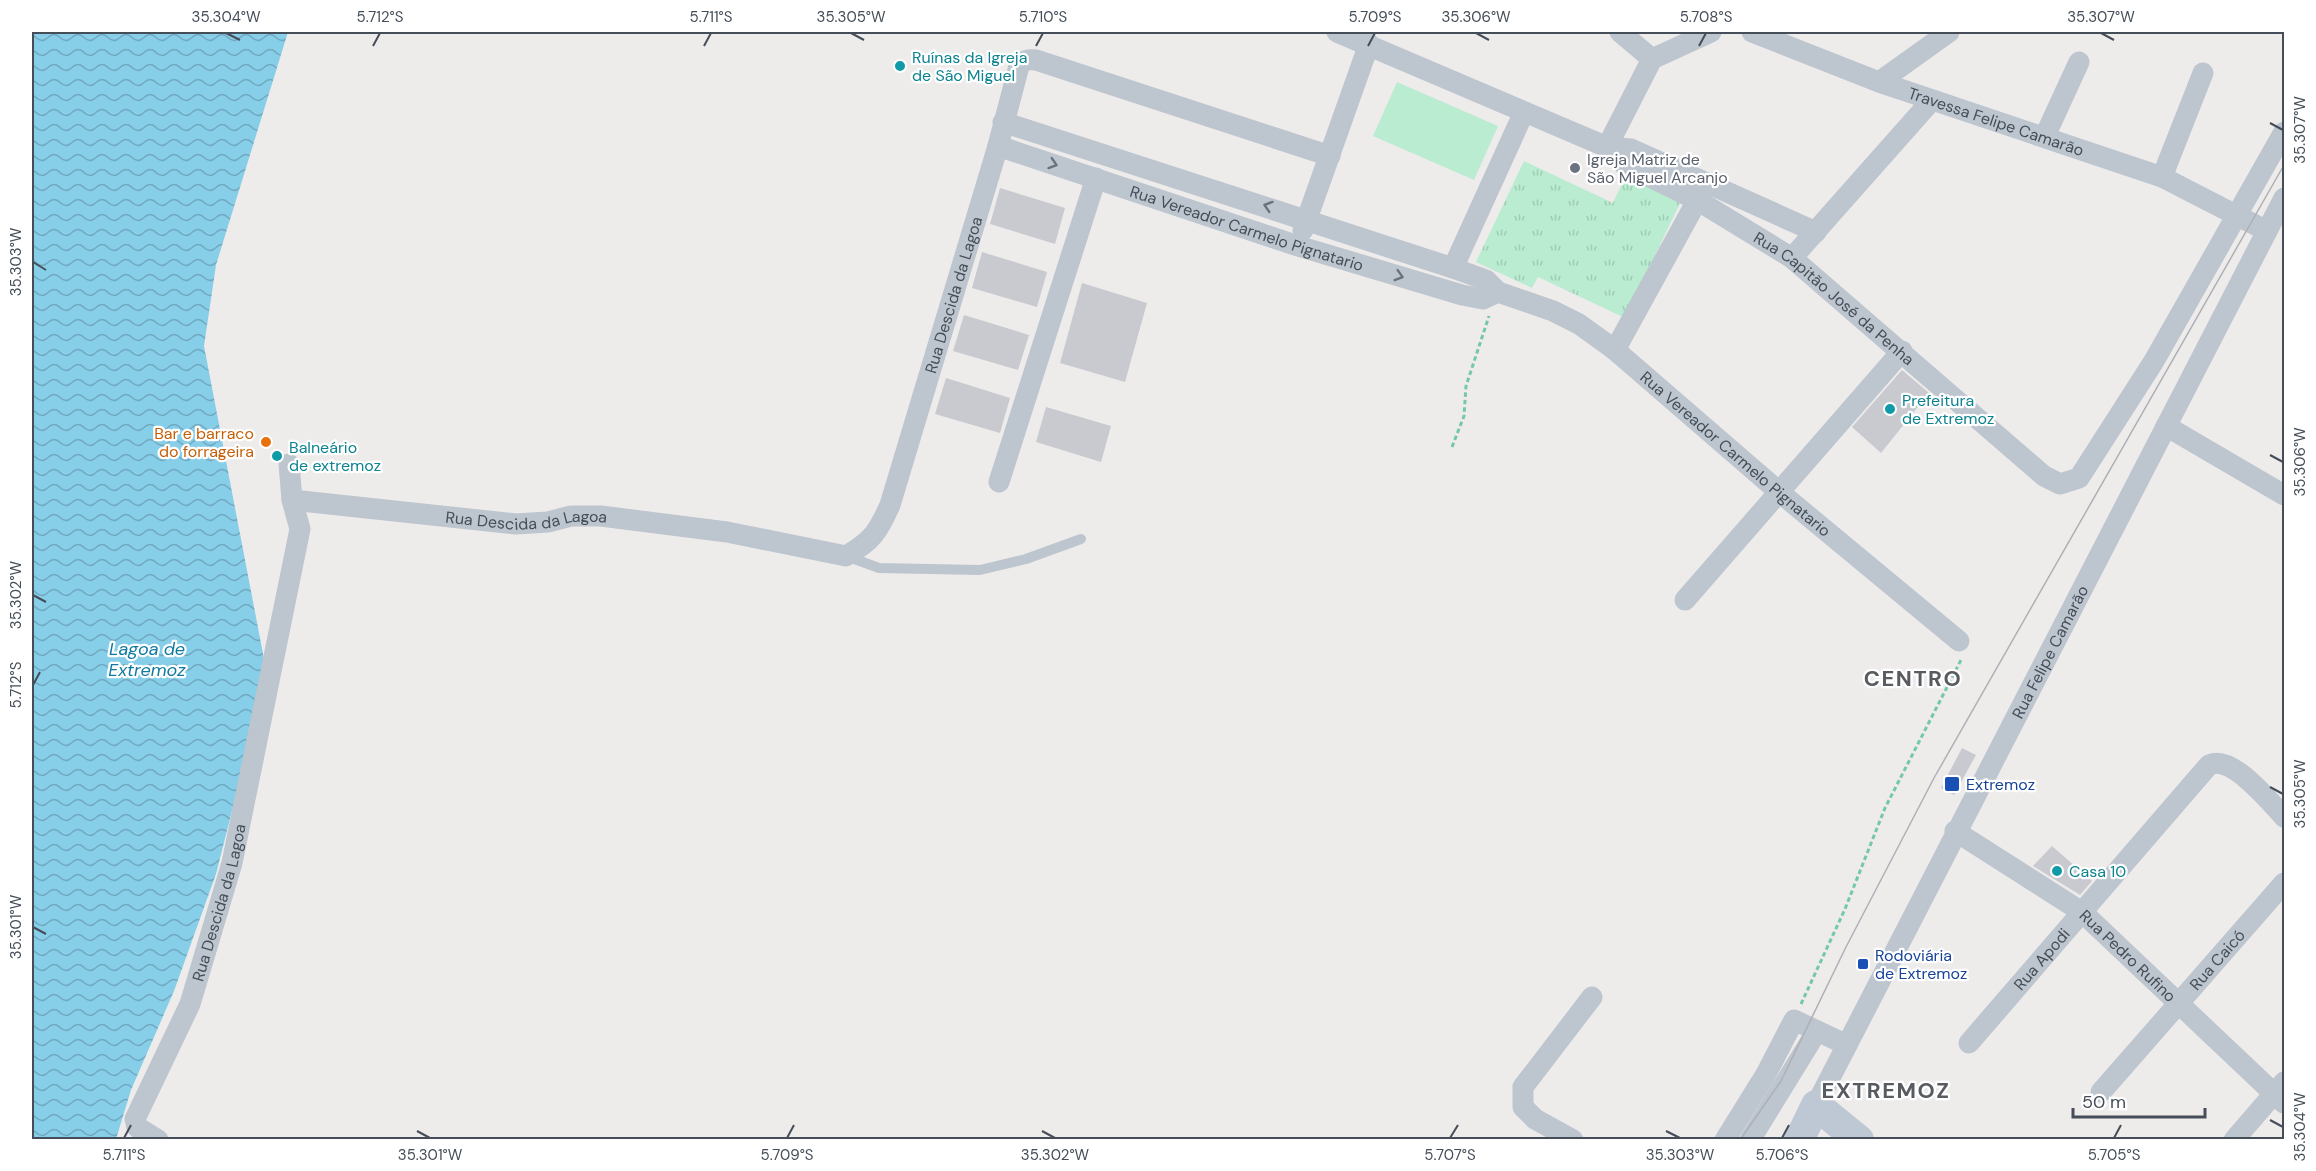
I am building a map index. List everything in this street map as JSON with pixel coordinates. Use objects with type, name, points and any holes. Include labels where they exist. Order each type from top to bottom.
[{"type":"main road","points":[[1799,1140],[1816,1105],[1859,1140]]},
{"type":"street","name":"Rua Capitão José da Penha","points":[[1337,32],[1607,147],[1624,164],[1815,232]]},
{"type":"street","points":[[1620,32],[1652,59]]},
{"type":"street","points":[[1607,147],[1652,59],[1711,32]]},
{"type":"street","name":"Travessa Felipe Camarão","points":[[1752,32],[1879,82],[2162,177],[2237,213],[2267,231]]},
{"type":"street","points":[[1879,82],[1949,32]]},
{"type":"street","points":[[1298,246],[1369,44]]},
{"type":"street","name":"Rua Descida da Lagoa","points":[[158,1140],[137,1127],[135,1119],[190,1004],[232,863],[300,529],[292,500],[516,524],[548,522],[572,516],[601,516],[727,532],[846,556],[863,546],[879,531],[890,505],[998,146],[1019,66],[1029,59],[1036,60],[1330,156]]},
{"type":"street","points":[[2045,136],[2079,63]]},
{"type":"street","points":[[2162,177],[2203,73]]},
{"type":"street","points":[[1792,258],[1932,100]]},
{"type":"street","points":[[1453,268],[1524,112]]},
{"type":"street","name":"Rua Vereador Carmelo Pignatario","points":[[1004,122],[1453,268],[1486,280],[1498,292],[1553,311],[1579,324],[1615,350],[1778,491],[1959,641]]},
{"type":"street","points":[[2237,213],[2284,132]]},
{"type":"street","name":"Rua Vereador Carmelo Pignatario","points":[[998,146],[1298,246],[1462,295],[1482,299],[1498,292]]},
{"type":"street","points":[[999,482],[1096,178]]},
{"type":"street","name":"Rua Capitão José da Penha","points":[[1702,192],[1792,258],[2044,476],[2060,484],[2079,478],[2154,361],[2237,213]]},
{"type":"street","points":[[1615,350],[1702,192]]},
{"type":"street","name":"Rua Felipe Camarão","points":[[1816,1105],[1955,831],[2284,198]]},
{"type":"street","points":[[1685,600],[1902,351]]},
{"type":"street","points":[[2166,426],[2284,495]]},
{"type":"street","points":[[289,464],[292,500]]},
{"type":"street","name":"Rua Apodi","points":[[1969,1043],[2209,765],[2215,762],[2229,765],[2284,817]]},
{"type":"street","name":"Rua Pedro Rufino","points":[[1955,831],[2082,912],[2281,1093]]},
{"type":"street","name":"Rua Caicó","points":[[2101,1092],[2284,883]]},
{"type":"street","points":[[1573,1140],[1535,1119],[1523,1107],[1523,1087],[1592,997]]},
{"type":"street","points":[[1725,1140],[1766,1074],[1794,1020],[1847,1045]]},
{"type":"street","points":[[1750,1140],[1817,1031]]},
{"type":"street","points":[[2234,1140],[2281,1093]]},
{"type":"lane","points":[[846,556],[879,567],[980,570],[1026,560],[1081,539]]},
{"type":"path","points":[[1452,447],[1464,416],[1466,386],[1498,292]]},
{"type":"path","points":[[1794,1020],[1845,909],[1885,808],[1962,656],[1963,647],[1959,641]]},
{"type":"green space","points":[[1397,82],[1498,126],[1474,180],[1373,136]]},
{"type":"green space","points":[[1524,161],[1613,203],[1626,175],[1681,201],[1625,318],[1538,277],[1532,288],[1476,262]]},
{"type":"water","name":"Lagoa de Extremoz","points":[[32,32],[288,32],[216,265],[204,346],[264,659],[252,732],[216,874],[174,991],[131,1090],[116,1139],[32,1139]]},
{"type":"building","points":[[1000,188],[1065,208],[1055,244],[990,224]]},
{"type":"building","points":[[982,252],[1047,272],[1037,307],[972,288]]},
{"type":"building","points":[[1082,283],[1147,303],[1125,382],[1060,363]]},
{"type":"building","points":[[964,315],[1029,335],[1018,370],[953,351]]},
{"type":"building","name":"Prefeitura de Extremoz","points":[[1902,370],[1929,393],[1881,453],[1852,427]]},
{"type":"building","points":[[946,378],[1010,398],[1000,433],[935,414]]},
{"type":"building","points":[[1046,407],[1111,426],[1101,462],[1036,442]]},
{"type":"building","points":[[1962,748],[1976,755],[1954,795],[1941,788]]},
{"type":"building","name":"Casa 10","points":[[2052,846],[2092,881],[2080,895],[2033,866]]},
{"type":"tram line","points":[[1740,1140],[1781,1081],[1846,947],[1934,778],[2284,165]]},
{"type":"place","name":"Ruínas da Igreja de São Miguel","points":[[900,66]]},
{"type":"place","name":"Igreja Matriz de São Miguel Arcanjo","points":[[1575,168]]},
{"type":"place","name":"Prefeitura de Extremoz","points":[[1890,409]]},
{"type":"place","name":"Bar e barraco do forrageira","points":[[266,442]]},
{"type":"place","name":"Balneário de extremoz","points":[[277,456]]},
{"type":"place","name":"Extremoz","points":[[1952,784]]},
{"type":"place","name":"Casa 10","points":[[2057,871]]},
{"type":"place","name":"Rodoviária de Extremoz","points":[[1863,964]]},
{"type":"district","name":"CENTRO","points":[[1913,678]]},
{"type":"district","name":"EXTREMOZ","points":[[1886,1090]]}]
